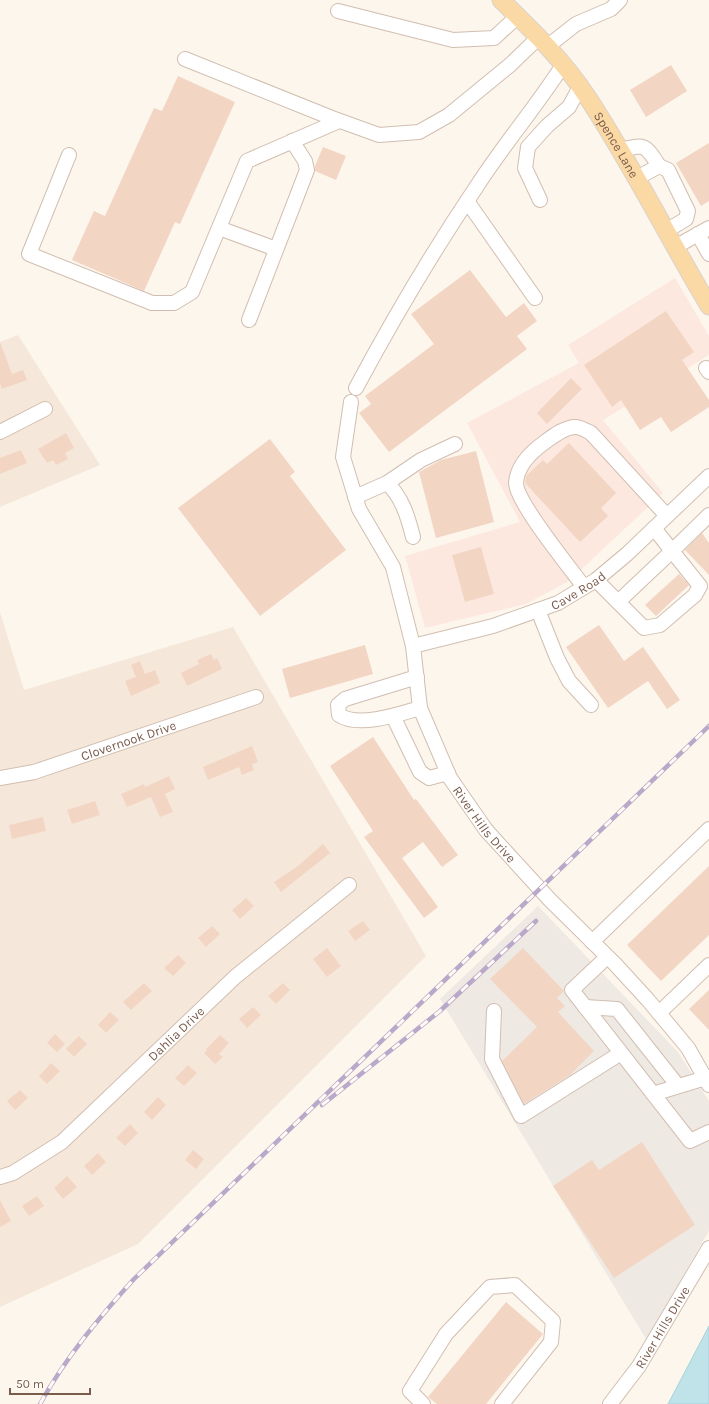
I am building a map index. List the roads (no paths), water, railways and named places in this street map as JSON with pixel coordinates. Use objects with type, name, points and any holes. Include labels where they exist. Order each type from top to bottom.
[{"type":"main road","name":"Spence Lane","points":[[502,0],[543,41],[580,87],[637,178],[675,247],[707,298]]},
{"type":"street","points":[[185,59],[339,121],[379,135],[419,132],[449,115],[510,65],[543,41],[576,24],[611,9],[620,0]]},
{"type":"street","points":[[338,11],[453,40],[494,38],[518,16]]},
{"type":"street","points":[[356,388],[405,300],[467,201],[492,164],[546,92],[563,65]]},
{"type":"street","points":[[540,200],[525,168],[528,147],[547,126],[569,106],[580,87]]},
{"type":"street","points":[[69,156],[30,254],[152,302],[174,303],[192,292],[247,162],[339,121]]},
{"type":"street","points":[[249,320],[307,170],[305,161],[292,141]]},
{"type":"street","points":[[620,150],[640,145],[649,150],[659,166],[668,170],[688,211],[686,219],[666,231]]},
{"type":"street","points":[[637,178],[659,166]]},
{"type":"street","points":[[467,201],[535,298]]},
{"type":"street","points":[[219,228],[276,249]]},
{"type":"street","points":[[675,247],[703,231],[709,254]]},
{"type":"street","name":"River Hills Drive","points":[[351,402],[343,457],[357,503],[393,566],[413,646],[420,708],[448,774],[486,830],[550,900],[607,957],[659,1013],[688,1048],[708,1080]]},
{"type":"street","points":[[0,432],[45,409]]},
{"type":"street","points":[[654,528],[700,586],[695,595],[660,625],[644,628],[618,602],[590,584],[528,511],[516,484],[522,464],[533,451],[557,434],[577,427],[592,433],[667,516]]},
{"type":"street","points":[[357,503],[421,460],[454,444]]},
{"type":"street","name":"Cave Road","points":[[413,646],[493,626],[558,603],[590,584],[654,528],[709,476]]},
{"type":"street","points":[[388,483],[394,490],[407,514],[413,537]]},
{"type":"street","points":[[618,602],[709,515]]},
{"type":"street","points":[[538,610],[557,658],[569,681],[590,705]]},
{"type":"street","points":[[416,677],[345,699],[338,705],[339,714],[346,719],[355,720],[393,716],[420,708]]},
{"type":"street","name":"Clovernook Drive","points":[[0,778],[34,772],[256,697]]},
{"type":"street","points":[[393,716],[420,772],[429,778],[448,774]]},
{"type":"street","points":[[592,942],[709,829]]},
{"type":"street","name":"Dahlia Drive","points":[[0,1177],[13,1173],[62,1142],[235,977],[349,885]]},
{"type":"street","points":[[607,957],[572,990],[690,1141],[709,1132]]},
{"type":"street","points":[[659,1013],[709,964]]},
{"type":"street","points":[[585,1007],[618,1009],[678,1086]]},
{"type":"street","points":[[494,1011],[492,1059],[521,1116],[621,1053]]},
{"type":"street","points":[[653,1094],[678,1086],[708,1080]]},
{"type":"street","name":"River Hills Drive","points":[[610,1404],[639,1366],[709,1248]]},
{"type":"street","points":[[423,1404],[410,1391],[446,1334],[490,1287],[515,1285],[553,1321],[551,1342],[502,1404]]},
{"type":"water","points":[[709,1326],[709,1404],[668,1404]]},
{"type":"railway","points":[[40,1404],[61,1370],[83,1339],[134,1279],[709,726]]},
{"type":"railway","points":[[322,1105],[440,1011],[536,921]]}]
